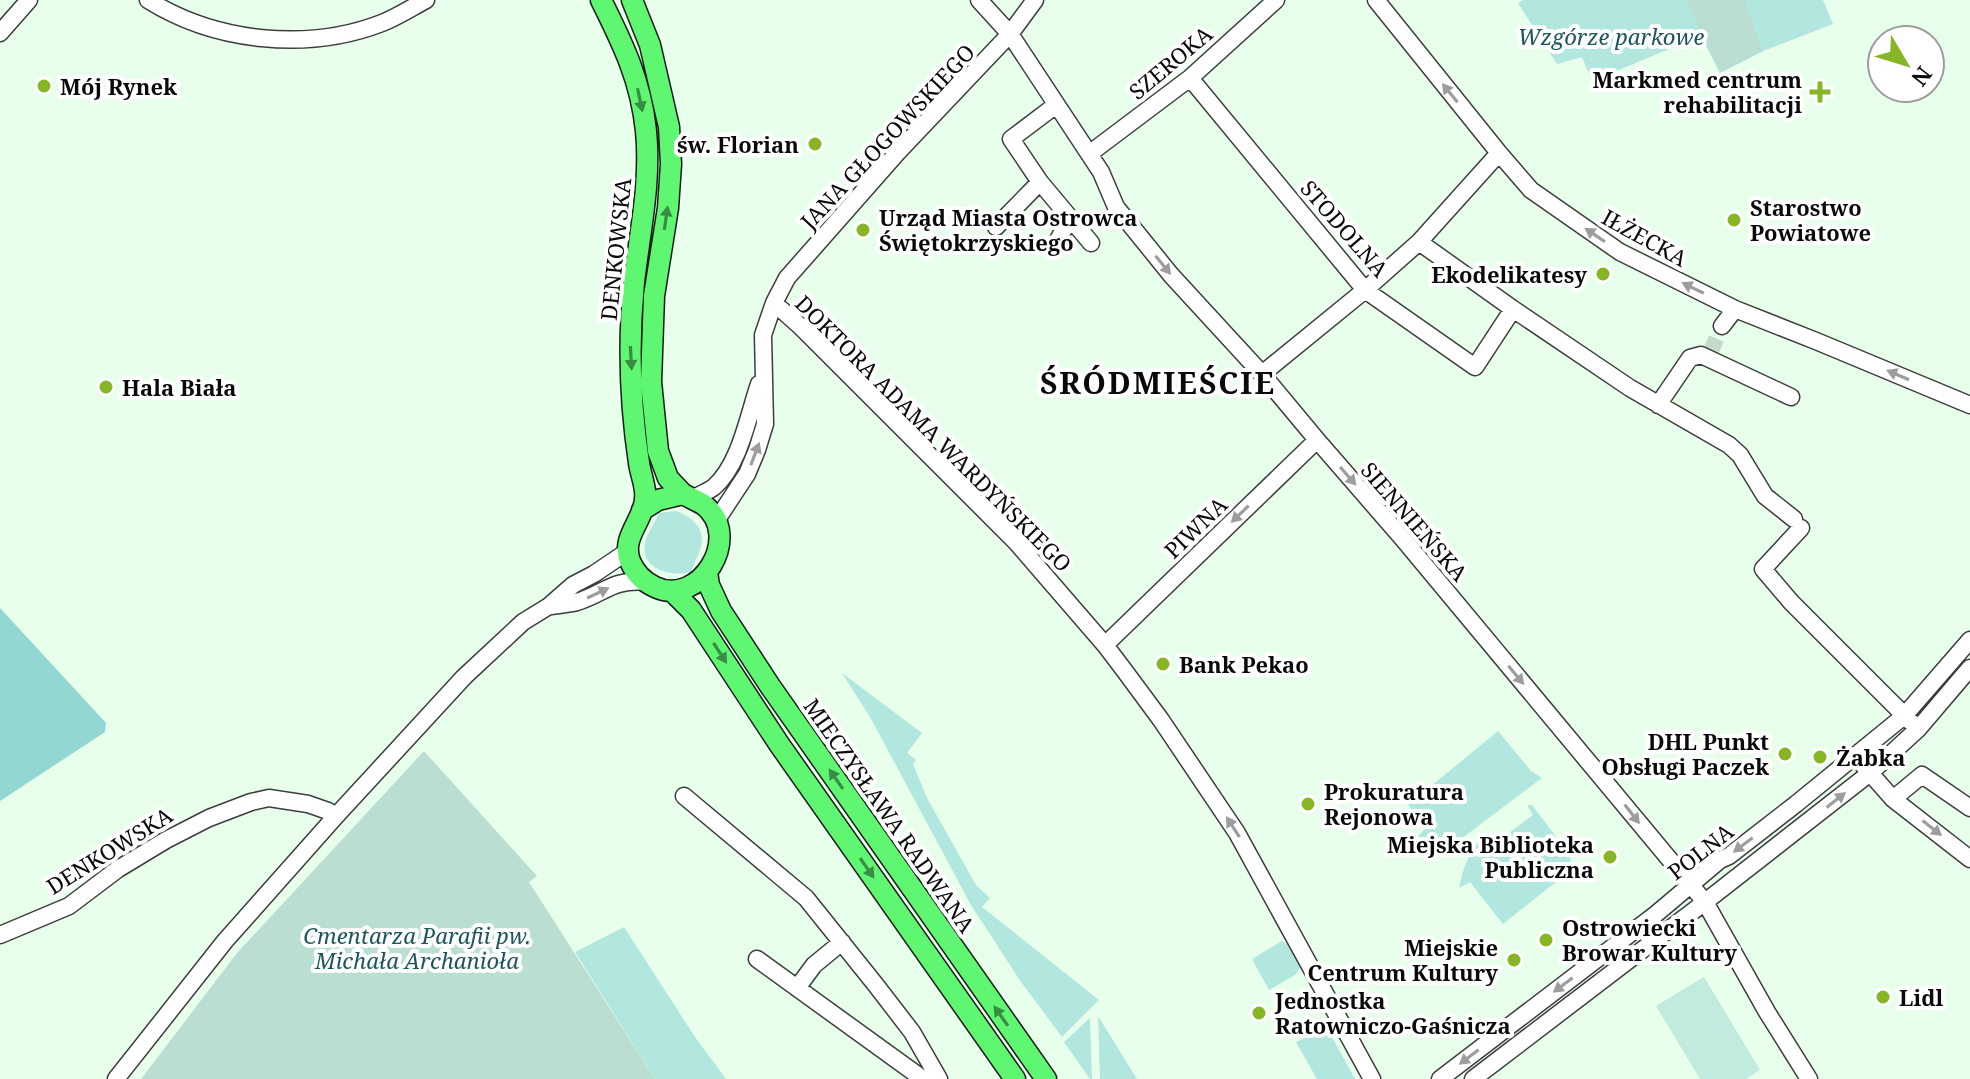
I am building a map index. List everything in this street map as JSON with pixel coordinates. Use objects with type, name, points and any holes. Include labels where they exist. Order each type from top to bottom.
[{"type":"main road","name":"DENKOWSKA","points":[[601,0],[633,70],[646,130],[648,170],[630,339],[633,405],[645,489],[642,510]]},
{"type":"main road","name":"DENKOWSKA","points":[[632,0],[650,45],[669,127],[671,164],[668,208],[654,296],[651,382],[658,451],[668,478],[687,496]]},
{"type":"main road","points":[[687,496],[704,505],[716,521],[720,546],[707,572],[690,586],[673,592],[664,591],[646,582],[637,573],[628,551],[630,533],[642,510],[658,500],[687,496]]},
{"type":"main road","name":"MIECZYSŁAWA RADWANA","points":[[707,572],[709,585],[721,611],[770,686],[1046,1079]]},
{"type":"main road","points":[[673,592],[691,610],[779,744],[1015,1079]]},
{"type":"street","points":[[0,33],[29,0]]},
{"type":"street","points":[[148,0],[190,22],[279,40],[308,40],[381,24],[426,0]]},
{"type":"street","name":"SIENNIEŃSKA","points":[[979,0],[1010,34],[1101,172],[1116,207],[1171,275],[1262,374],[1413,551],[1705,902],[1809,1079]]},
{"type":"street","name":"JANA GŁOGOWSKIEGO","points":[[763,371],[763,335],[787,278],[865,189],[1010,34],[1035,0]]},
{"type":"street","name":"SZEROKA","points":[[1089,154],[1190,78],[1276,0]]},
{"type":"street","name":"IŁŻECKA","points":[[1376,0],[1531,190],[1620,252],[1735,309],[1970,405]]},
{"type":"street","name":"STODOLNA","points":[[1190,78],[1365,290],[1475,367],[1513,309]]},
{"type":"street","points":[[1056,105],[1011,139],[1040,182],[1091,243]]},
{"type":"street","points":[[1262,374],[1419,242],[1499,153]]},
{"type":"street","points":[[996,227],[1040,182]]},
{"type":"street","points":[[1053,249],[1070,218]]},
{"type":"street","points":[[1419,242],[1513,309],[1658,405],[1729,445],[1740,455],[1765,496],[1797,524],[1763,569],[1801,613],[1918,729]]},
{"type":"street","name":"DOKTORA ADAMA WARDYŃSKIEGO","points":[[774,303],[1016,542],[1105,645],[1161,720],[1232,826],[1372,1079]]},
{"type":"street","points":[[1722,326],[1735,309]]},
{"type":"street","points":[[1658,405],[1690,358],[1701,355],[1710,356],[1791,397]]},
{"type":"street","points":[[687,496],[714,487],[724,476],[739,448],[763,371]]},
{"type":"street","points":[[716,521],[747,474],[757,450],[765,424],[763,371]]},
{"type":"street","name":"PIWNA","points":[[1105,645],[1317,440]]},
{"type":"street","points":[[116,1079],[225,941],[464,677],[523,622],[549,606],[573,585],[628,551]]},
{"type":"street","points":[[549,606],[578,602],[620,582],[646,582]]},
{"type":"street","name":"POLNA","points":[[1440,1079],[1656,914],[1904,716],[1970,640]]},
{"type":"street","name":"POLNA","points":[[1473,1079],[1870,773],[1918,729],[1970,669]]},
{"type":"street","points":[[1855,756],[1893,799],[1970,859]]},
{"type":"street","points":[[1893,799],[1922,775],[1970,808]]},
{"type":"street","points":[[684,796],[806,898],[912,1032],[939,1079]]},
{"type":"street","name":"DENKOWSKA","points":[[0,935],[69,906],[118,869],[166,840],[209,818],[251,802],[269,798],[308,804],[336,816]]},
{"type":"street","points":[[797,988],[814,965],[842,942]]},
{"type":"street","points":[[757,959],[923,1079]]},
{"type":"green space","name":"Wzgórze parkowe","points":[[1523,0],[1823,0],[1833,24],[1763,51],[1720,73],[1701,36],[1592,81],[1582,57],[1557,64],[1518,3]]},
{"type":"green space","points":[[1686,0],[1744,0],[1763,51],[1720,73]]},
{"type":"green space","points":[[676,511],[689,517],[701,532],[699,553],[691,572],[659,570],[647,560],[645,552],[646,539],[659,513]]},
{"type":"green space","points":[[842,673],[922,733],[907,753],[916,760],[913,764],[927,798],[976,885],[990,898],[982,907],[1099,1000],[1062,1037],[1021,982],[971,905],[870,717]]},
{"type":"green space","points":[[1498,731],[1531,771],[1542,778],[1461,839],[1439,842],[1418,836],[1427,827],[1408,805]]},
{"type":"green space","name":"Cmentarza Parafii pw. Michała Archanioła","points":[[424,751],[537,876],[529,882],[655,1079],[141,1079],[237,953]]},
{"type":"green space","points":[[1527,805],[1532,805],[1569,854],[1572,864],[1566,874],[1503,924],[1470,882],[1459,888],[1467,861],[1477,844],[1482,838],[1490,847],[1533,815]]},
{"type":"green space","points":[[624,927],[726,1079],[655,1079],[575,952]]},
{"type":"green space","points":[[1282,941],[1287,944],[1300,968],[1295,975],[1269,990],[1252,959]]},
{"type":"green space","points":[[1098,1016],[1137,1079],[1100,1079]]},
{"type":"green space","points":[[1090,1018],[1092,1079],[1064,1042]]},
{"type":"green space","points":[[1327,1028],[1355,1079],[1317,1079],[1296,1042]]},
{"type":"shaded area","points":[[0,608],[106,723],[105,732],[0,801]]},
{"type":"shaded area","points":[[1704,977],[1760,1070],[1746,1079],[1700,1079],[1656,1006]]},
{"type":"tunnel","points":[[1710,353],[1722,326]]},
{"type":"place","name":"Mój Rynek","points":[[44,86]]},
{"type":"place","name":"Markmed centrum rehabilitacji","points":[[1820,92]]},
{"type":"place","name":"św. Florian","points":[[815,144]]},
{"type":"place","name":"Starostwo Powiatowe","points":[[1734,220]]},
{"type":"place","name":"Urząd Miasta Ostrowca Świętokrzyskiego","points":[[863,230]]},
{"type":"place","name":"Ekodelikatesy","points":[[1603,274]]},
{"type":"place","name":"Hala Biała","points":[[106,387]]},
{"type":"place","name":"Bank Pekao","points":[[1163,664]]},
{"type":"place","name":"DHL Punkt Obsługi Paczek","points":[[1785,754]]},
{"type":"place","name":"Żabka","points":[[1820,757]]},
{"type":"place","name":"Prokuratura Rejonowa","points":[[1308,804]]},
{"type":"place","name":"Miejska Biblioteka Publiczna","points":[[1610,857]]},
{"type":"place","name":"Ostrowiecki Browar Kultury","points":[[1546,940]]},
{"type":"place","name":"Miejskie Centrum Kultury","points":[[1514,960]]},
{"type":"place","name":"Lidl","points":[[1883,997]]},
{"type":"place","name":"Jednostka Ratowniczo-Gaśnicza","points":[[1259,1013]]},
{"type":"district","name":"ŚRÓDMIEŚCIE","points":[[1158,382]]}]
